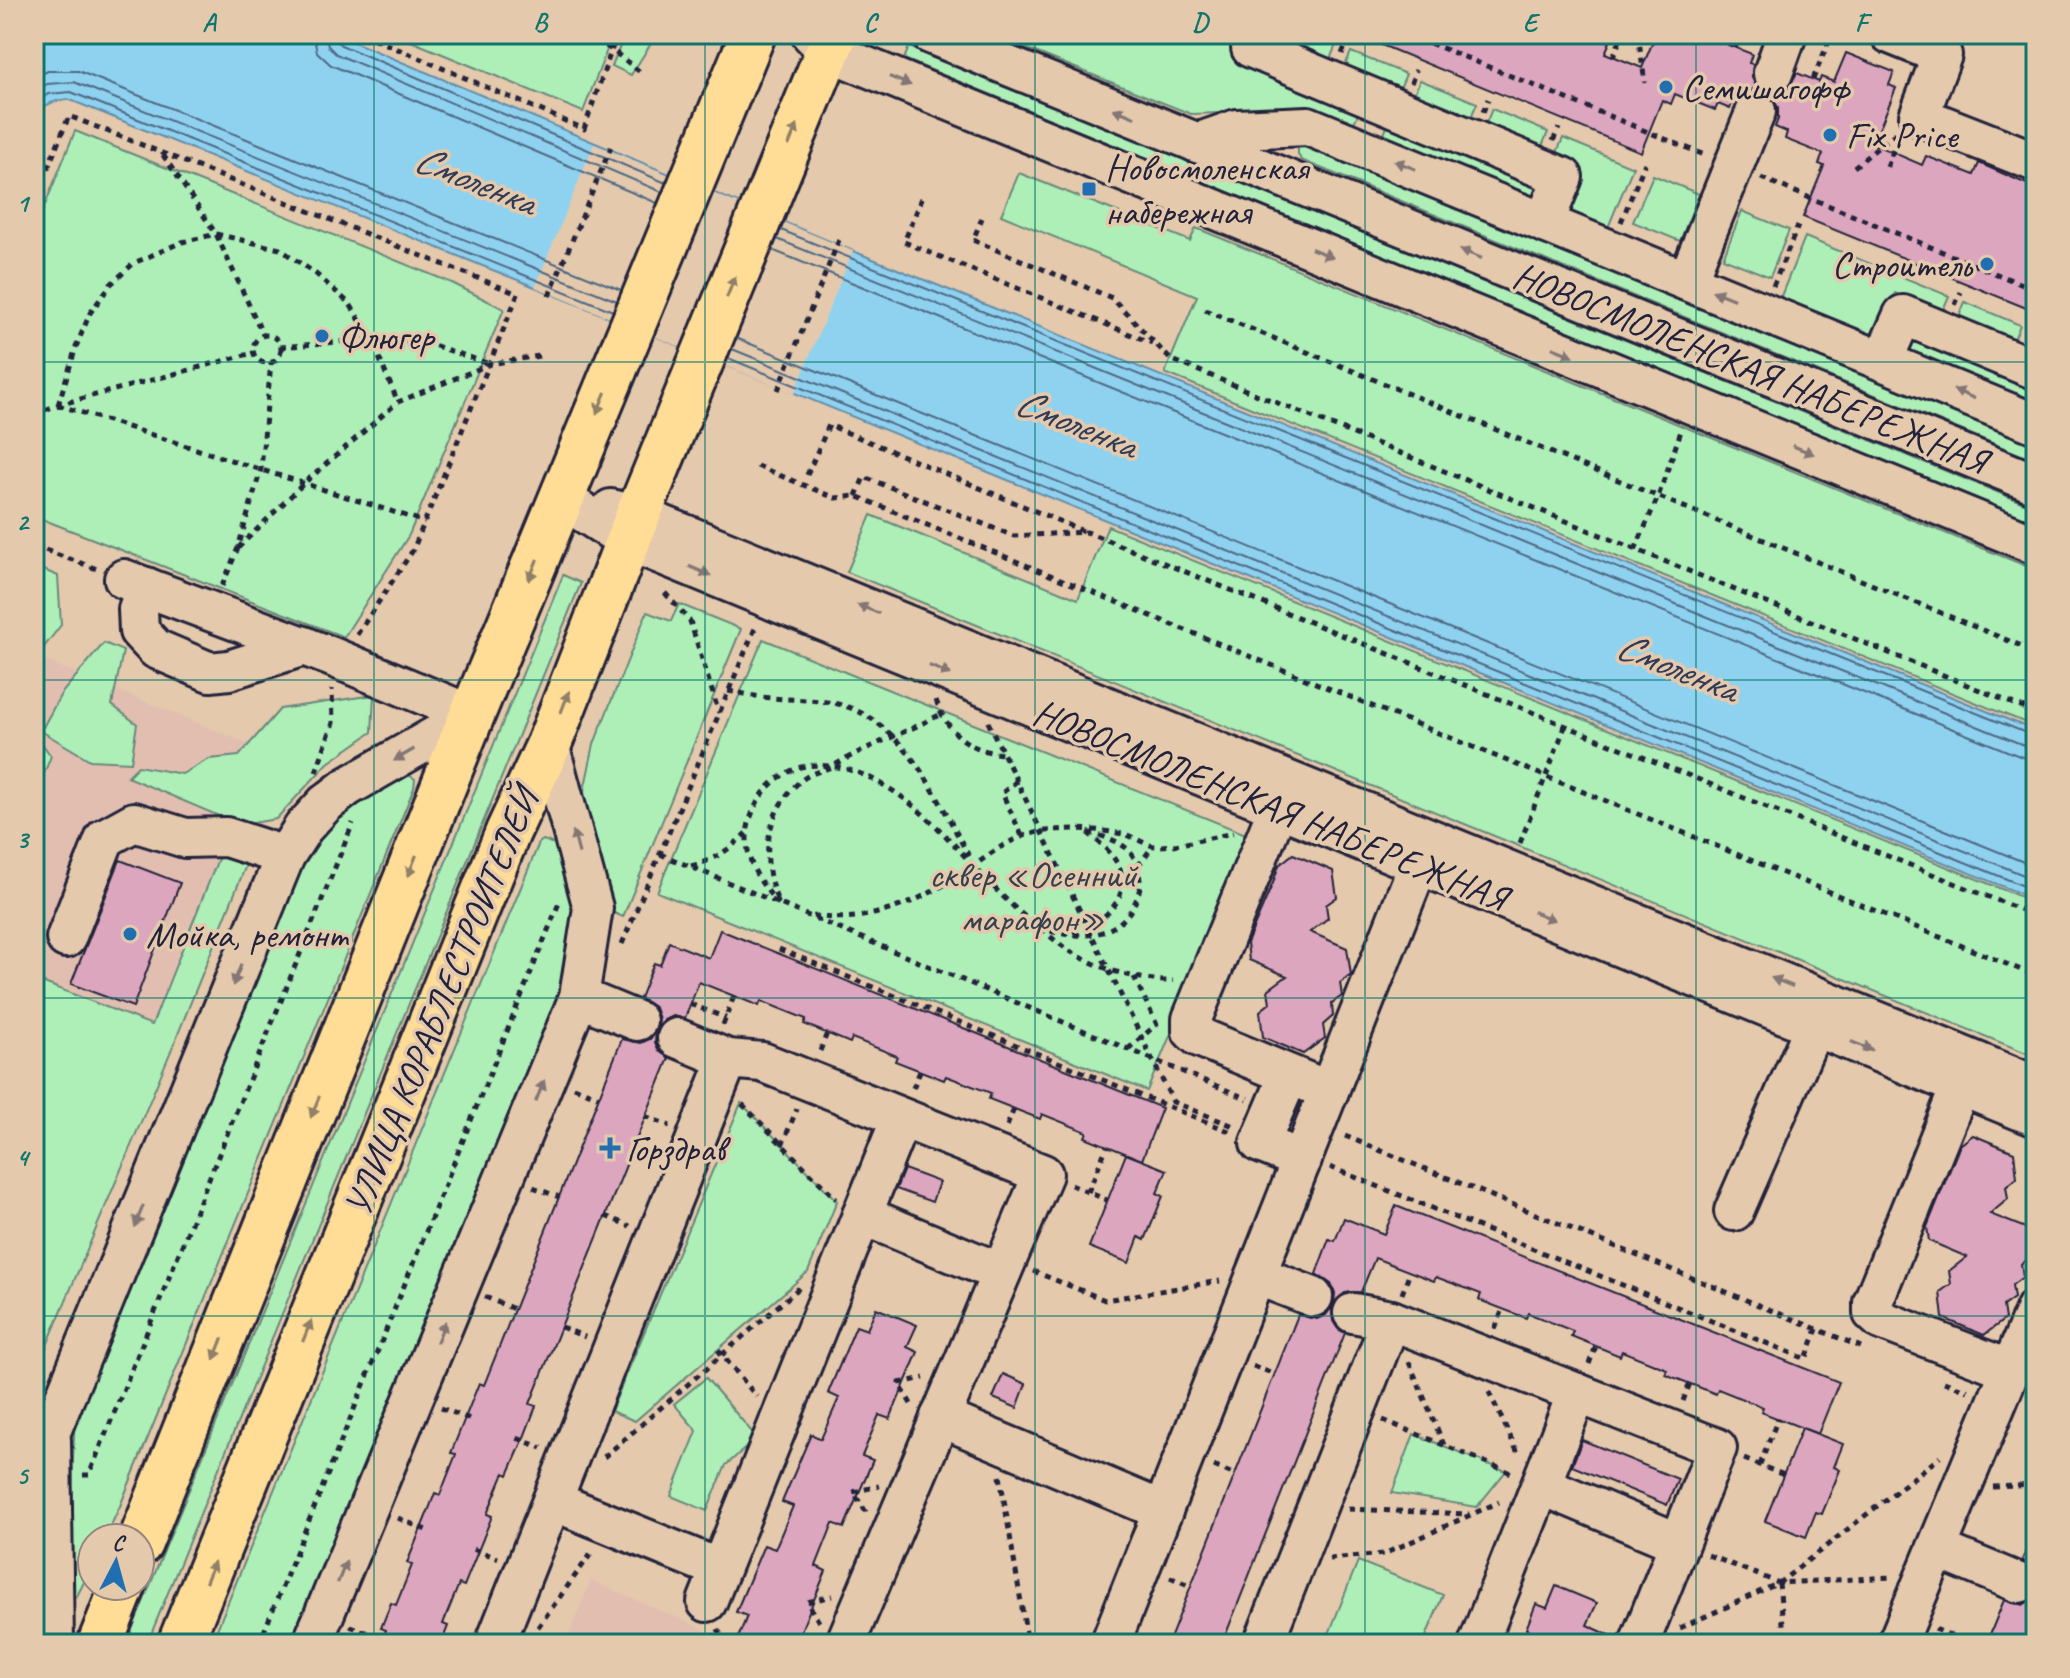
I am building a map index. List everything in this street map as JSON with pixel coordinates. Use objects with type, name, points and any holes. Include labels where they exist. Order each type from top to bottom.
[{"type":"main road","name":"УЛИЦА КОРАБЛЕСТРОИТЕЛЕЙ","points":[[148,1522],[472,715],[753,34]]},
{"type":"main road","name":"УЛИЦА КОРАБЛЕСТРОИТЕЛЕЙ","points":[[180,1644],[508,832],[549,744],[764,207],[825,40]]},
{"type":"main road","points":[[100,1644],[117,1602]]},
{"type":"street","name":"НОВОСМОЛЕНСКАЯ НАБЕРЕЖНАЯ","points":[[930,34],[2036,484]]},
{"type":"street","points":[[1773,73],[1787,34]]},
{"type":"street","points":[[1890,34],[1942,55],[1919,116],[2036,162]]},
{"type":"street","name":"НОВОСМОЛЕНСКАЯ НАБЕРЕЖНАЯ","points":[[825,40],[1688,403],[2036,545]]},
{"type":"street","points":[[1251,48],[1563,177],[1544,223]]},
{"type":"street","points":[[1363,148],[1382,102]]},
{"type":"street","points":[[1687,281],[1756,111]]},
{"type":"street","points":[[1197,143],[1237,129],[1308,126],[2036,424]]},
{"type":"street","points":[[1883,360],[1903,315],[2036,370]]},
{"type":"street","name":"НОВОСМОЛЕНСКАЯ НАБЕРЕЖНАЯ","points":[[561,498],[1965,1073],[2036,1117]]},
{"type":"street","points":[[330,657],[210,672],[156,649],[139,631],[135,583],[330,657],[472,715]]},
{"type":"street","points":[[54,1644],[43,1474],[51,1433],[285,856],[303,828],[325,804],[347,787],[472,715]]},
{"type":"street","points":[[312,1644],[579,997],[593,908],[549,744]]},
{"type":"street","points":[[1284,794],[1192,1019],[1192,1031],[1199,1037],[1289,1075],[1323,1108]]},
{"type":"street","points":[[66,938],[105,838],[134,822],[185,838],[226,837],[285,856]]},
{"type":"street","name":"НОВОСМОЛЕНСКАЯ НАБЕРЕЖНАЯ","points":[[1424,852],[1814,1027],[1965,1073],[2036,1086]]},
{"type":"street","points":[[1110,1644],[1256,1275],[1309,1161],[1323,1108],[1424,852]]},
{"type":"street","points":[[579,997],[637,1021]]},
{"type":"street","points":[[684,1021],[724,1070]]},
{"type":"street","points":[[1734,1211],[1814,1027]]},
{"type":"street","points":[[724,1070],[762,1062],[1043,1174],[845,1644]]},
{"type":"street","points":[[495,1644],[724,1070]]},
{"type":"street","points":[[1965,1073],[1873,1302],[1873,1313],[2004,1387]]},
{"type":"street","points":[[1289,1075],[1266,1131],[1309,1161]]},
{"type":"street","points":[[553,1501],[613,1525],[713,1586],[901,1118]]},
{"type":"street","points":[[860,1219],[1004,1266]]},
{"type":"street","points":[[1256,1275],[1313,1297]]},
{"type":"street","points":[[1897,1644],[2036,1308]]},
{"type":"street","points":[[1353,1313],[1391,1320],[1717,1448],[1679,1543],[1655,1638]]},
{"type":"street","points":[[1263,1644],[1391,1320]]},
{"type":"street","points":[[1478,1644],[1577,1393]]},
{"type":"street","points":[[940,1417],[1163,1511]]},
{"type":"street","points":[[1541,1485],[1679,1543]]},
{"type":"street","points":[[1931,1562],[2019,1583]]},
{"type":"path","points":[[363,34],[584,129],[617,34]]},
{"type":"path","points":[[585,34],[611,49],[644,75]]},
{"type":"path","points":[[604,34],[611,49]]},
{"type":"path","points":[[1408,34],[1649,132]]},
{"type":"path","points":[[1638,34],[1645,83]]},
{"type":"path","points":[[1735,48],[1741,34]]},
{"type":"path","points":[[1813,79],[1832,34]]},
{"type":"path","points":[[2020,34],[2036,40]]},
{"type":"path","points":[[1613,57],[1621,38]]},
{"type":"path","points":[[34,202],[69,116],[518,294],[413,550],[358,634],[330,657],[333,723],[314,778]]},
{"type":"path","points":[[1854,167],[1919,116]]},
{"type":"path","points":[[549,296],[611,147]]},
{"type":"path","points":[[1887,167],[1894,148]]},
{"type":"path","points":[[163,155],[216,234],[263,335],[276,339],[280,347],[278,356],[271,362],[261,469],[238,548],[212,611]]},
{"type":"path","points":[[922,198],[904,242],[1156,345]]},
{"type":"path","points":[[1811,198],[2036,290]]},
{"type":"path","points":[[982,218],[973,240],[1112,298],[1170,359],[2036,713]]},
{"type":"path","points":[[58,405],[90,313],[111,284],[134,263],[182,242],[216,234],[280,249],[316,274],[350,304],[371,339],[398,402]]},
{"type":"path","points":[[778,390],[839,240]]},
{"type":"path","points":[[1205,310],[2036,652]]},
{"type":"path","points":[[253,353],[256,340],[263,335]]},
{"type":"path","points":[[280,347],[371,339],[430,344],[490,364]]},
{"type":"path","points":[[34,414],[253,353]]},
{"type":"path","points":[[253,353],[259,360],[271,362]]},
{"type":"path","points":[[238,548],[303,484],[398,402],[490,364],[545,355]]},
{"type":"path","points":[[1635,550],[1679,440],[1688,403]]},
{"type":"path","points":[[58,405],[425,522]]},
{"type":"path","points":[[807,475],[829,425],[2036,916]]},
{"type":"path","points":[[757,466],[835,498],[856,496],[2036,976]]},
{"type":"path","points":[[856,496],[864,477],[1014,536],[1087,532]]},
{"type":"path","points":[[34,546],[135,583]]},
{"type":"path","points":[[665,593],[690,621],[719,713]]},
{"type":"path","points":[[728,691],[838,704],[863,713],[892,737],[912,760],[974,865]]},
{"type":"path","points":[[935,695],[941,714],[963,742],[985,752],[1003,754]]},
{"type":"path","points":[[779,904],[766,861],[767,839],[788,793],[808,776],[941,714]]},
{"type":"path","points":[[984,714],[1177,1110]]},
{"type":"path","points":[[1517,851],[1566,724]]},
{"type":"path","points":[[779,904],[765,890],[749,862],[747,832],[752,813],[763,792],[780,775],[803,766],[832,767],[858,772],[890,789],[933,823],[1005,899],[1042,928],[1055,943],[1079,957],[1108,968],[1161,981],[1210,976]]},
{"type":"path","points":[[43,1474],[89,1475],[374,772]]},
{"type":"path","points":[[1017,781],[1002,793],[1022,836]]},
{"type":"path","points":[[805,915],[838,920],[871,916],[908,904],[946,884],[999,848],[1022,836],[1041,831],[1064,829],[1086,832],[1113,839],[1130,849],[1138,866],[1141,887],[1132,909],[1116,927],[1093,936],[1042,928]]},
{"type":"path","points":[[689,867],[710,861],[729,850],[747,832]]},
{"type":"path","points":[[1086,832],[1111,832],[1153,846],[1237,832]]},
{"type":"path","points":[[1068,934],[1089,928],[1102,919],[1115,905],[1121,889],[1120,869],[1108,849],[1086,832]]},
{"type":"path","points":[[1138,866],[1153,846]]},
{"type":"path","points":[[660,854],[1153,1060],[1266,1131]]},
{"type":"path","points":[[259,1644],[579,855]]},
{"type":"path","points":[[779,949],[1177,1110],[1266,1131]]},
{"type":"path","points":[[684,1021],[726,1018]]},
{"type":"path","points":[[1128,1049],[1157,1024]]},
{"type":"path","points":[[724,1070],[860,1219]]},
{"type":"path","points":[[565,1084],[599,1097]]},
{"type":"path","points":[[1173,1102],[1266,1131]]},
{"type":"path","points":[[1323,1108],[1872,1352]]},
{"type":"path","points":[[1088,1192],[1107,1146]]},
{"type":"path","points":[[1309,1161],[1806,1359],[1817,1329]]},
{"type":"path","points":[[524,1184],[559,1197]]},
{"type":"path","points":[[1004,1266],[1105,1300],[1256,1275]]},
{"type":"path","points":[[603,1457],[720,1352],[804,1283]]},
{"type":"path","points":[[479,1295],[514,1309]]},
{"type":"path","points":[[1391,1320],[1444,1446]]},
{"type":"path","points":[[720,1352],[779,1422]]},
{"type":"path","points":[[1357,1407],[1518,1475],[1521,1458],[1486,1386],[1484,1356]]},
{"type":"path","points":[[1942,1380],[2004,1387]]},
{"type":"path","points":[[434,1405],[470,1419]]},
{"type":"path","points":[[1760,1465],[1778,1418]]},
{"type":"path","points":[[993,1440],[1028,1644]]},
{"type":"path","points":[[1717,1448],[1784,1475]]},
{"type":"path","points":[[1655,1638],[1779,1583],[1942,1456]]},
{"type":"path","points":[[1295,1562],[1384,1554],[1541,1485]]},
{"type":"path","points":[[1317,1508],[1470,1514]]},
{"type":"path","points":[[389,1515],[426,1530]]},
{"type":"path","points":[[534,1632],[613,1525]]},
{"type":"path","points":[[1679,1543],[1779,1583],[1931,1562]]},
{"type":"path","points":[[1779,1583],[1785,1644]]},
{"type":"path","points":[[345,1624],[383,1639]]},
{"type":"shaded area","points":[[34,656],[261,749],[34,1332]]},
{"type":"shaded area","points":[[591,1580],[705,1630],[703,1644],[565,1644]]},
{"type":"green space","points":[[394,34],[613,34],[583,112]]},
{"type":"green space","points":[[625,34],[657,34],[631,75],[612,66]]},
{"type":"green space","points":[[1020,34],[1241,34],[1232,57],[1360,110],[1352,127],[1312,110],[1191,114],[1015,44]]},
{"type":"green space","points":[[1256,34],[1309,34],[1336,45],[1328,64]]},
{"type":"green space","points":[[909,47],[2036,508],[2036,523],[904,59]]},
{"type":"green space","points":[[1351,52],[1406,74],[1398,93],[1343,70]]},
{"type":"green space","points":[[1420,80],[1477,103],[1469,122],[1412,99]]},
{"type":"green space","points":[[1492,109],[1548,132],[1540,151],[1484,128]]},
{"type":"green space","points":[[1389,122],[1546,188],[1539,205],[1382,139]]},
{"type":"green space","points":[[75,131],[452,283],[504,309],[409,535],[344,637],[34,516],[34,232]]},
{"type":"green space","points":[[1563,138],[1633,167],[1607,230],[1563,212],[1581,168],[1555,157]]},
{"type":"green space","points":[[1303,141],[2036,438],[2036,461],[1301,160],[1298,146]]},
{"type":"green space","points":[[1019,173],[1190,241],[1196,228],[2036,570],[2036,727],[1165,373],[1197,296],[1001,215]]},
{"type":"green space","points":[[1653,175],[1699,194],[1680,241],[1633,222]]},
{"type":"green space","points":[[1742,211],[1789,230],[1770,277],[1723,258]]},
{"type":"green space","points":[[1805,237],[1949,296],[1942,312],[1895,293],[1875,340],[1779,301]]},
{"type":"green space","points":[[1965,302],[2020,325],[2013,342],[1958,319]]},
{"type":"green space","points":[[1912,338],[2036,388],[2036,406],[1906,352]]},
{"type":"green space","points":[[871,515],[1078,599],[1108,526],[2036,903],[2036,1057],[847,572]]},
{"type":"green space","points":[[34,566],[58,576],[61,625],[34,660]]},
{"type":"green space","points":[[563,575],[581,583],[147,1644],[126,1644],[143,1602],[156,1602],[156,1571]]},
{"type":"green space","points":[[679,604],[741,629],[623,917],[607,910],[582,808],[584,791],[594,744],[647,612],[671,621]]},
{"type":"green space","name":"сквер «Осенний марафон»","points":[[763,639],[1253,837],[1147,1091],[657,892]]},
{"type":"green space","points":[[104,643],[123,651],[112,705],[137,724],[131,762],[90,760],[41,731],[61,694]]},
{"type":"green space","points":[[374,695],[372,732],[328,763],[276,819],[240,825],[127,777],[138,766],[182,774],[209,759],[239,756],[280,709]]},
{"type":"green space","points":[[34,743],[43,745],[51,756],[34,799]]},
{"type":"green space","points":[[407,774],[415,779],[414,788],[120,1506],[112,1522],[76,1522],[76,1598],[72,1606],[67,1603],[75,1412],[301,863],[322,829],[351,802]]},
{"type":"green space","points":[[543,840],[554,844],[571,886],[577,912],[563,992],[296,1644],[211,1644],[539,843]]},
{"type":"green space","points":[[222,849],[248,860],[34,1376],[34,979],[152,1025]]},
{"type":"green space","points":[[741,1103],[837,1201],[808,1272],[635,1421],[611,1411]]},
{"type":"green space","points":[[706,1378],[757,1438],[726,1465],[707,1511],[671,1496],[697,1431],[674,1404]]},
{"type":"green space","points":[[1414,1434],[1506,1471],[1477,1507],[1392,1493]]},
{"type":"green space","points":[[1358,1561],[1443,1595],[1423,1644],[1325,1644]]},
{"type":"water","name":"Смоленка","points":[[34,34],[335,34],[853,251],[2036,731],[2036,900],[68,99],[48,105],[34,120]]},
{"type":"pier","points":[[594,144],[853,251],[794,394],[535,287]]},
{"type":"building","points":[[1355,34],[1592,34],[1610,42],[1605,53],[1642,68],[1656,34],[1716,34],[1730,40],[1728,45],[1752,54],[1749,63],[1753,64],[1752,78],[1760,90],[1743,93],[1736,102],[1733,101],[1730,109],[1718,104],[1715,110],[1675,94],[1671,104],[1662,100],[1641,152]]},
{"type":"building","points":[[1846,53],[1894,72],[1889,85],[1896,88],[1873,144],[1922,165],[1926,156],[1974,175],[1979,163],[2036,188],[2036,312],[1803,217],[1824,166],[1819,164],[1823,154],[1785,139],[1787,132],[1775,127],[1778,107],[1769,94],[1787,90],[1797,73],[1819,82],[1821,77],[1834,82]]},
{"type":"building","points":[[1293,854],[1333,871],[1337,897],[1326,905],[1328,918],[1310,932],[1347,948],[1351,975],[1340,983],[1342,996],[1332,1003],[1333,1016],[1323,1025],[1325,1038],[1303,1054],[1263,1037],[1260,1011],[1270,1003],[1268,990],[1287,976],[1249,960],[1247,943],[1279,865]]},
{"type":"building","points":[[120,860],[180,883],[133,1007],[71,984]]},
{"type":"building","points":[[720,930],[1162,1108],[1142,1160],[1085,1137],[1087,1132],[1042,1114],[1040,1119],[989,1099],[991,1093],[946,1076],[944,1080],[895,1061],[897,1056],[852,1038],[850,1043],[804,1024],[806,1019],[761,1001],[759,1006],[699,982],[685,1018],[673,1016],[664,1020],[658,1028],[655,1008],[640,998],[654,963],[660,965],[669,942],[709,958]]},
{"type":"building","points":[[656,1031],[655,1042],[659,1051],[669,1058],[530,1404],[536,1406],[521,1445],[508,1475],[504,1473],[487,1514],[492,1516],[464,1586],[459,1584],[443,1624],[448,1626],[441,1644],[381,1644],[386,1630],[381,1628],[391,1603],[396,1605],[412,1565],[407,1563],[435,1493],[440,1495],[456,1454],[451,1453],[479,1383],[484,1385],[622,1039],[641,1043],[650,1039]]},
{"type":"building","points":[[1973,1135],[2014,1152],[2017,1178],[2006,1187],[2008,1199],[1990,1214],[2028,1229],[2031,1256],[2021,1264],[2023,1277],[2012,1285],[2014,1298],[2003,1306],[2005,1319],[1984,1335],[1943,1318],[1940,1292],[1951,1284],[1949,1271],[1967,1257],[1929,1241],[1927,1227],[1960,1145]]},
{"type":"building","points":[[1126,1154],[1167,1170],[1157,1193],[1163,1196],[1145,1240],[1139,1237],[1129,1263],[1089,1247]]},
{"type":"building","points":[[904,1169],[939,1182],[932,1202],[896,1189]]},
{"type":"building","points":[[1396,1206],[1839,1382],[1818,1434],[1761,1412],[1763,1407],[1718,1389],[1716,1394],[1665,1374],[1667,1369],[1622,1351],[1620,1356],[1571,1336],[1573,1331],[1528,1313],[1526,1318],[1479,1300],[1481,1294],[1436,1277],[1434,1281],[1375,1258],[1361,1292],[1345,1293],[1334,1304],[1335,1293],[1331,1284],[1316,1274],[1329,1239],[1335,1241],[1344,1218],[1384,1234]]},
{"type":"building","points":[[1332,1307],[1333,1321],[1345,1333],[1222,1644],[1168,1644],[1298,1315],[1317,1319],[1326,1315]]},
{"type":"building","points":[[876,1308],[917,1325],[907,1347],[918,1352],[890,1419],[879,1415],[862,1456],[873,1460],[844,1528],[833,1523],[816,1566],[826,1571],[798,1638],[787,1633],[783,1644],[752,1644],[738,1638],[747,1616],[736,1612],[764,1545],[775,1549],[793,1506],[782,1502],[811,1434],[821,1439],[839,1398],[828,1393],[856,1326],[867,1330]]},
{"type":"building","points":[[1003,1374],[1026,1384],[1017,1408],[993,1398]]},
{"type":"building","points":[[1802,1428],[1843,1444],[1834,1467],[1840,1470],[1822,1514],[1816,1512],[1806,1537],[1765,1521]]},
{"type":"building","points":[[1582,1440],[1678,1479],[1667,1505],[1572,1466]]},
{"type":"building","points":[[2036,1528],[2036,1569],[2022,1560]]},
{"type":"building","points":[[1556,1586],[1597,1603],[1587,1625],[1618,1639],[1618,1644],[1526,1644],[1531,1631],[1526,1629],[1536,1604],[1547,1608]]},
{"type":"building","points":[[2036,1596],[2036,1644],[1986,1644],[2004,1600],[2023,1605]]},
{"type":"place","name":"Семишагофф","points":[[1666,87]]},
{"type":"place","name":"Fix Price","points":[[1830,135]]},
{"type":"place","name":"Новосмоленская набережная","points":[[1089,189]]},
{"type":"place","name":"Строитель","points":[[1987,264]]},
{"type":"place","name":"Флюгер","points":[[322,336]]},
{"type":"place","name":"Мойка, ремонт","points":[[130,934]]},
{"type":"place","name":"Горздрав","points":[[610,1148]]}]
